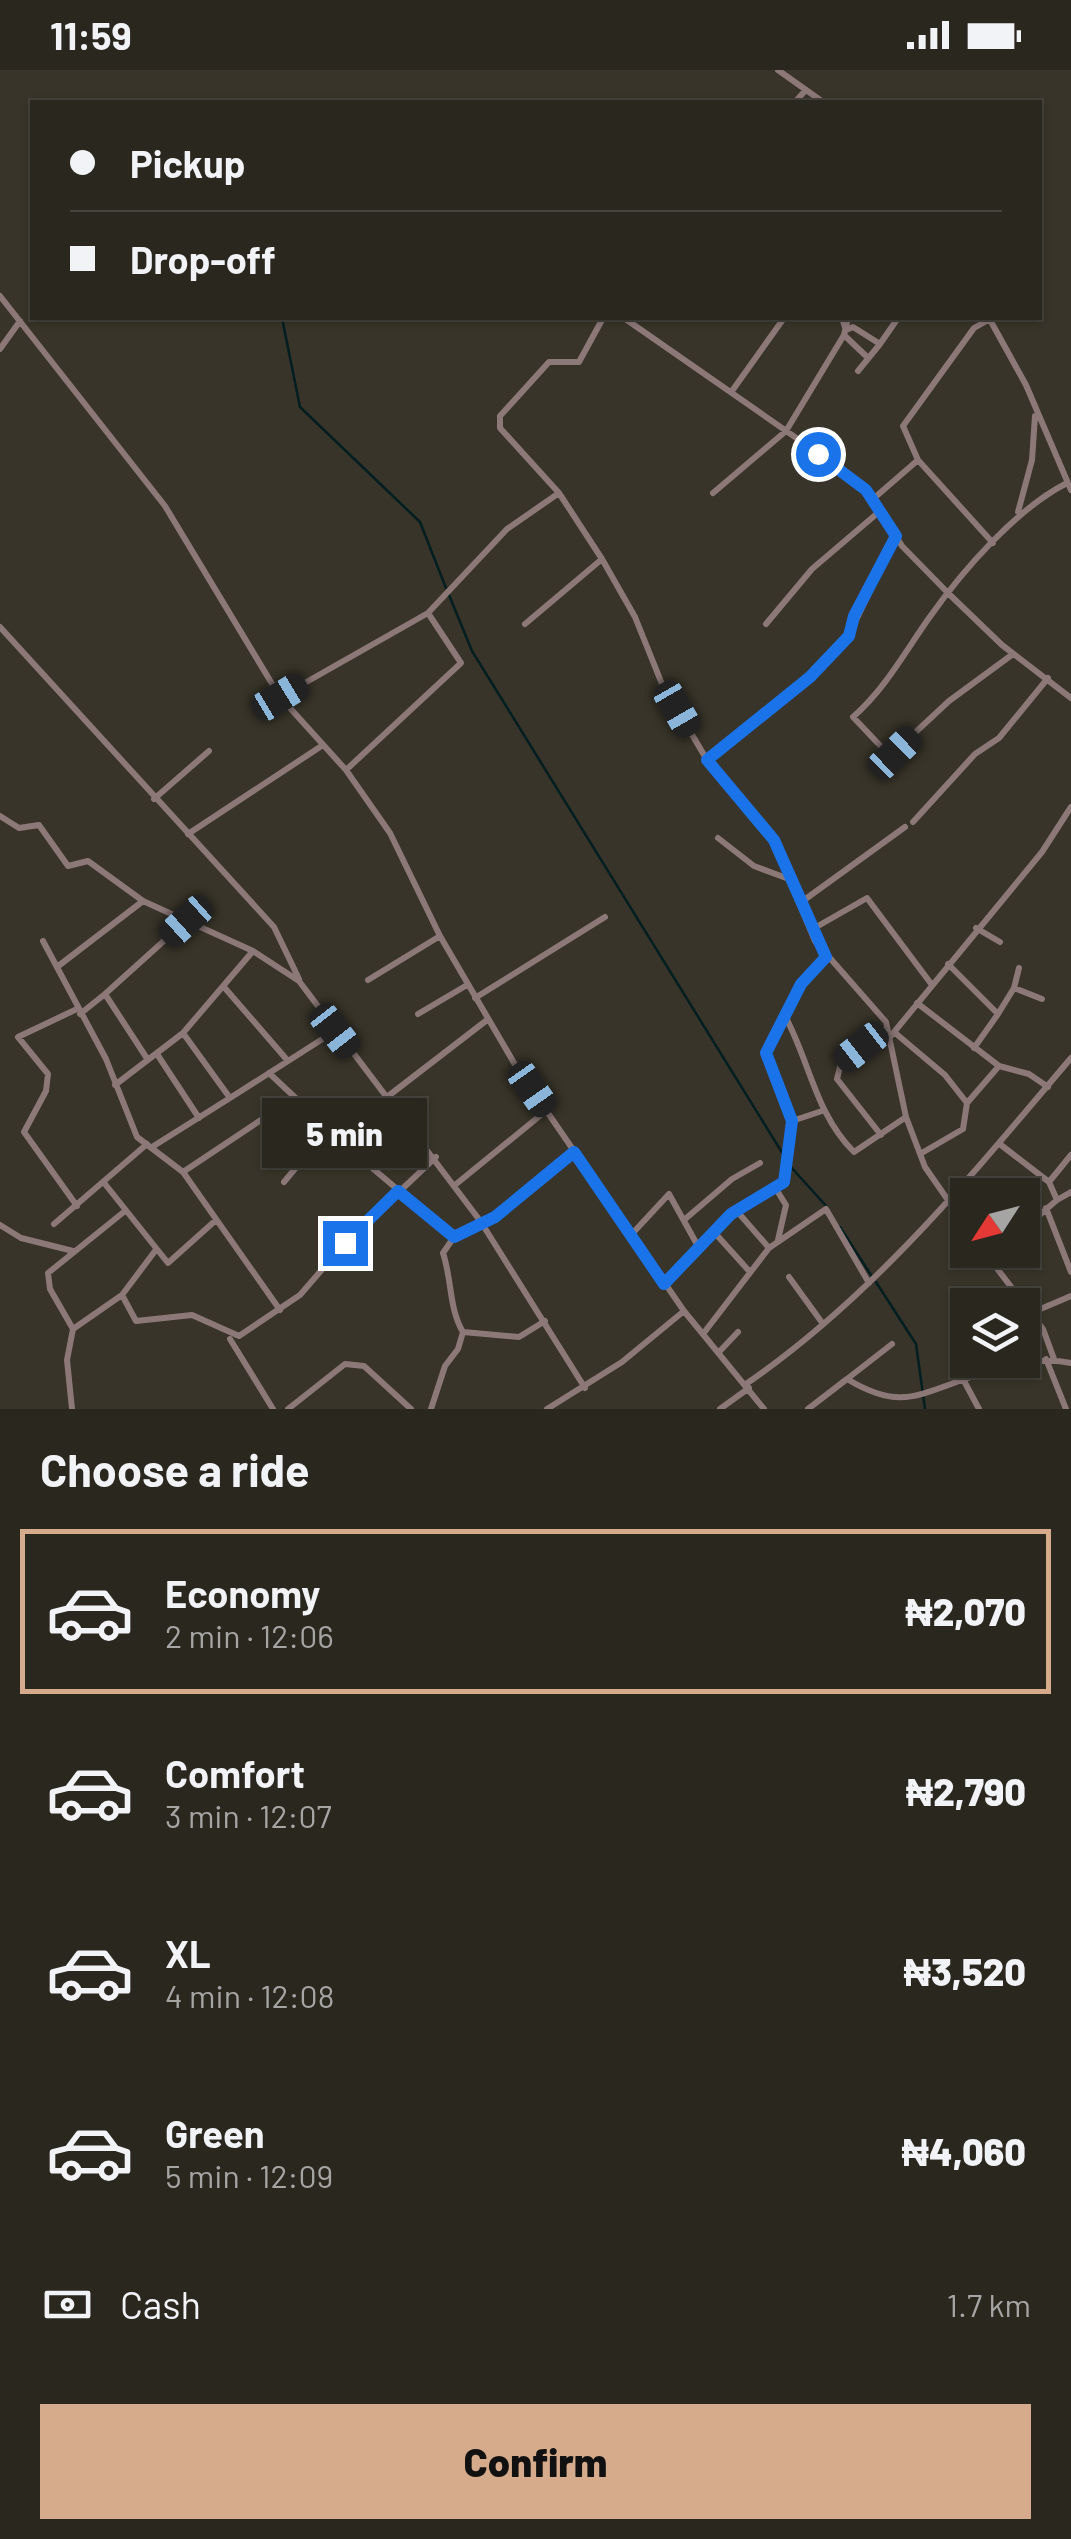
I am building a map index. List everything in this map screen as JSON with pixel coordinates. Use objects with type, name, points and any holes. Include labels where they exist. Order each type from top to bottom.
[{"type":"street","points":[[778,70],[820,100]]},
{"type":"street","points":[[797,100],[805,91]]},
{"type":"street","points":[[0,296],[165,506],[280,697],[346,770],[390,833],[440,936],[487,1020],[664,1284],[764,1409]]},
{"type":"street","points":[[602,320],[578,362],[548,362],[500,416],[506,439],[559,493],[602,559],[635,617],[662,684],[707,760],[774,840],[826,957],[880,1012],[890,1033],[906,1118],[931,1181],[950,1204],[823,1324],[747,1386],[730,1406],[720,1409]]},
{"type":"street","points":[[627,320],[851,476],[874,499],[896,536],[949,594],[1012,654],[1070,693]]},
{"type":"street","points":[[732,392],[783,320]]},
{"type":"street","points":[[845,320],[845,333],[866,356]]},
{"type":"street","points":[[858,371],[897,320]]},
{"type":"street","points":[[986,320],[974,328],[902,426],[918,460],[993,542]]},
{"type":"street","points":[[890,756],[853,717],[1018,513],[1069,487],[1035,408],[990,320]]},
{"type":"street","points":[[0,349],[20,321]]},
{"type":"street","points":[[713,493],[786,431],[845,333],[854,327],[864,330],[880,344]]},
{"type":"street","points":[[1018,513],[1032,460],[1035,408]]},
{"type":"street","points":[[874,499],[918,460]]},
{"type":"street","points":[[280,697],[428,613],[507,529],[559,493]]},
{"type":"street","points":[[766,624],[812,569],[880,511]]},
{"type":"street","points":[[707,760],[810,677],[849,636],[854,616],[896,536]]},
{"type":"street","points":[[525,624],[602,559]]},
{"type":"street","points":[[346,770],[461,663],[428,613]]},
{"type":"street","points":[[0,627],[274,927],[299,980],[455,1184],[585,1388]]},
{"type":"street","points":[[875,770],[950,701],[1012,654]]},
{"type":"street","points":[[912,822],[974,754],[999,738],[1048,678]]},
{"type":"street","points":[[188,834],[323,745]]},
{"type":"street","points":[[154,799],[209,752]]},
{"type":"street","points":[[882,1135],[837,1079],[840,1064],[890,1033],[917,1004],[1042,852],[1071,807]]},
{"type":"street","points":[[0,816],[19,828],[39,825],[68,866],[88,861],[143,901],[253,951],[299,980]]},
{"type":"street","points":[[800,902],[905,827]]},
{"type":"street","points":[[718,838],[754,866],[791,880]]},
{"type":"street","points":[[811,930],[867,898],[932,984]]},
{"type":"street","points":[[57,967],[143,901]]},
{"type":"street","points":[[475,998],[605,917]]},
{"type":"street","points":[[77,1206],[24,1132],[46,1090],[48,1074],[18,1037],[78,1012],[105,994],[186,921]]},
{"type":"street","points":[[976,928],[1000,942]]},
{"type":"street","points":[[368,980],[440,936]]},
{"type":"street","points":[[43,941],[106,1058],[137,1137],[183,1172],[280,1310]]},
{"type":"street","points":[[115,1085],[184,1033],[253,951]]},
{"type":"street","points":[[664,1284],[736,1210],[784,1182],[791,1153],[792,1121],[766,1053],[801,984],[826,957]]},
{"type":"street","points":[[948,964],[998,1014]]},
{"type":"street","points":[[974,1048],[1014,988],[1018,968]]},
{"type":"street","points":[[418,1014],[467,985]]},
{"type":"street","points":[[224,986],[288,1062]]},
{"type":"street","points":[[1014,988],[1042,999]]},
{"type":"street","points":[[105,994],[148,1060]]},
{"type":"street","points":[[917,1004],[999,1066],[1029,1074],[1048,1087]]},
{"type":"street","points":[[785,1016],[804,1050],[822,1112],[854,1152],[906,1118]]},
{"type":"street","points":[[387,1097],[487,1020]]},
{"type":"street","points":[[54,1224],[149,1146],[335,1031]]},
{"type":"street","points":[[184,1033],[230,1098]]},
{"type":"street","points":[[890,1033],[945,1075],[967,1103]]},
{"type":"street","points":[[157,1054],[199,1118]]},
{"type":"street","points":[[972,1178],[1071,1058]]},
{"type":"street","points":[[920,1154],[963,1128],[967,1103],[999,1066]]},
{"type":"street","points":[[1061,1070],[1071,1077]]},
{"type":"street","points":[[269,1074],[454,1237]]},
{"type":"street","points":[[183,1172],[294,1098]]},
{"type":"street","points":[[455,1184],[547,1110]]},
{"type":"street","points":[[792,1121],[822,1112]]},
{"type":"street","points":[[352,1151],[366,1134],[383,1124],[413,1127]]},
{"type":"street","points":[[284,1182],[328,1129]]},
{"type":"street","points":[[1001,1144],[1049,1182],[1056,1200]]},
{"type":"street","points":[[432,1409],[445,1366],[458,1349],[462,1332],[453,1315],[453,1284],[443,1253],[454,1237],[495,1217],[574,1152]]},
{"type":"street","points":[[1049,1182],[1071,1155]]},
{"type":"street","points":[[122,1295],[136,1321],[192,1315],[239,1336],[300,1296],[398,1191],[436,1157]]},
{"type":"street","points":[[684,1220],[732,1179],[760,1164]]},
{"type":"street","points":[[105,1184],[155,1251],[172,1262],[216,1220]]},
{"type":"street","points":[[776,1189],[786,1205],[778,1242]]},
{"type":"street","points":[[1040,1213],[1071,1192]]},
{"type":"street","points":[[631,1235],[670,1194],[699,1248]]},
{"type":"street","points":[[1046,1207],[1070,1265]]},
{"type":"street","points":[[703,1334],[769,1248],[826,1209],[870,1282]]},
{"type":"street","points":[[736,1210],[769,1248]]},
{"type":"street","points":[[72,1409],[67,1360],[73,1329],[47,1278],[126,1211]]},
{"type":"street","points":[[0,1224],[21,1238],[74,1252]]},
{"type":"street","points":[[714,1231],[750,1272]]},
{"type":"street","points":[[73,1329],[122,1295],[155,1251]]},
{"type":"street","points":[[996,1268],[1012,1288]]},
{"type":"street","points":[[790,1277],[823,1324]]},
{"type":"street","points":[[1040,1309],[1071,1296]]},
{"type":"street","points":[[547,1409],[585,1388],[684,1311]]},
{"type":"street","points":[[462,1332],[519,1338],[545,1321]]},
{"type":"street","points":[[1040,1325],[1066,1409]]},
{"type":"street","points":[[719,1352],[738,1332]]},
{"type":"street","points":[[230,1339],[273,1409]]},
{"type":"street","points":[[808,1409],[892,1344]]},
{"type":"street","points":[[873,1399],[918,1404],[963,1380],[1050,1359],[1071,1363]]},
{"type":"street","points":[[288,1409],[345,1364],[364,1366],[412,1409]]},
{"type":"street","points":[[847,1378],[873,1399],[878,1409]]},
{"type":"street","points":[[963,1380],[979,1409]]},
{"type":"waterway","points":[[282,320],[300,407],[420,522],[446,588]]},
{"type":"waterway","points":[[449,595],[472,651],[786,1159]]},
{"type":"waterway","points":[[790,1166],[828,1208]]},
{"type":"waterway","points":[[840,1227],[871,1275]]},
{"type":"waterway","points":[[876,1282],[916,1344],[925,1409]]},
{"type":"route","points":[[345,1243],[398,1191],[436,1218],[454,1237],[495,1217],[574,1152],[664,1284],[731,1214],[784,1182],[791,1153],[792,1121],[766,1053],[801,984],[826,957],[815,940],[774,840],[707,760],[810,677],[833,648],[849,636],[854,616],[896,536],[866,490],[818,454]]}]
